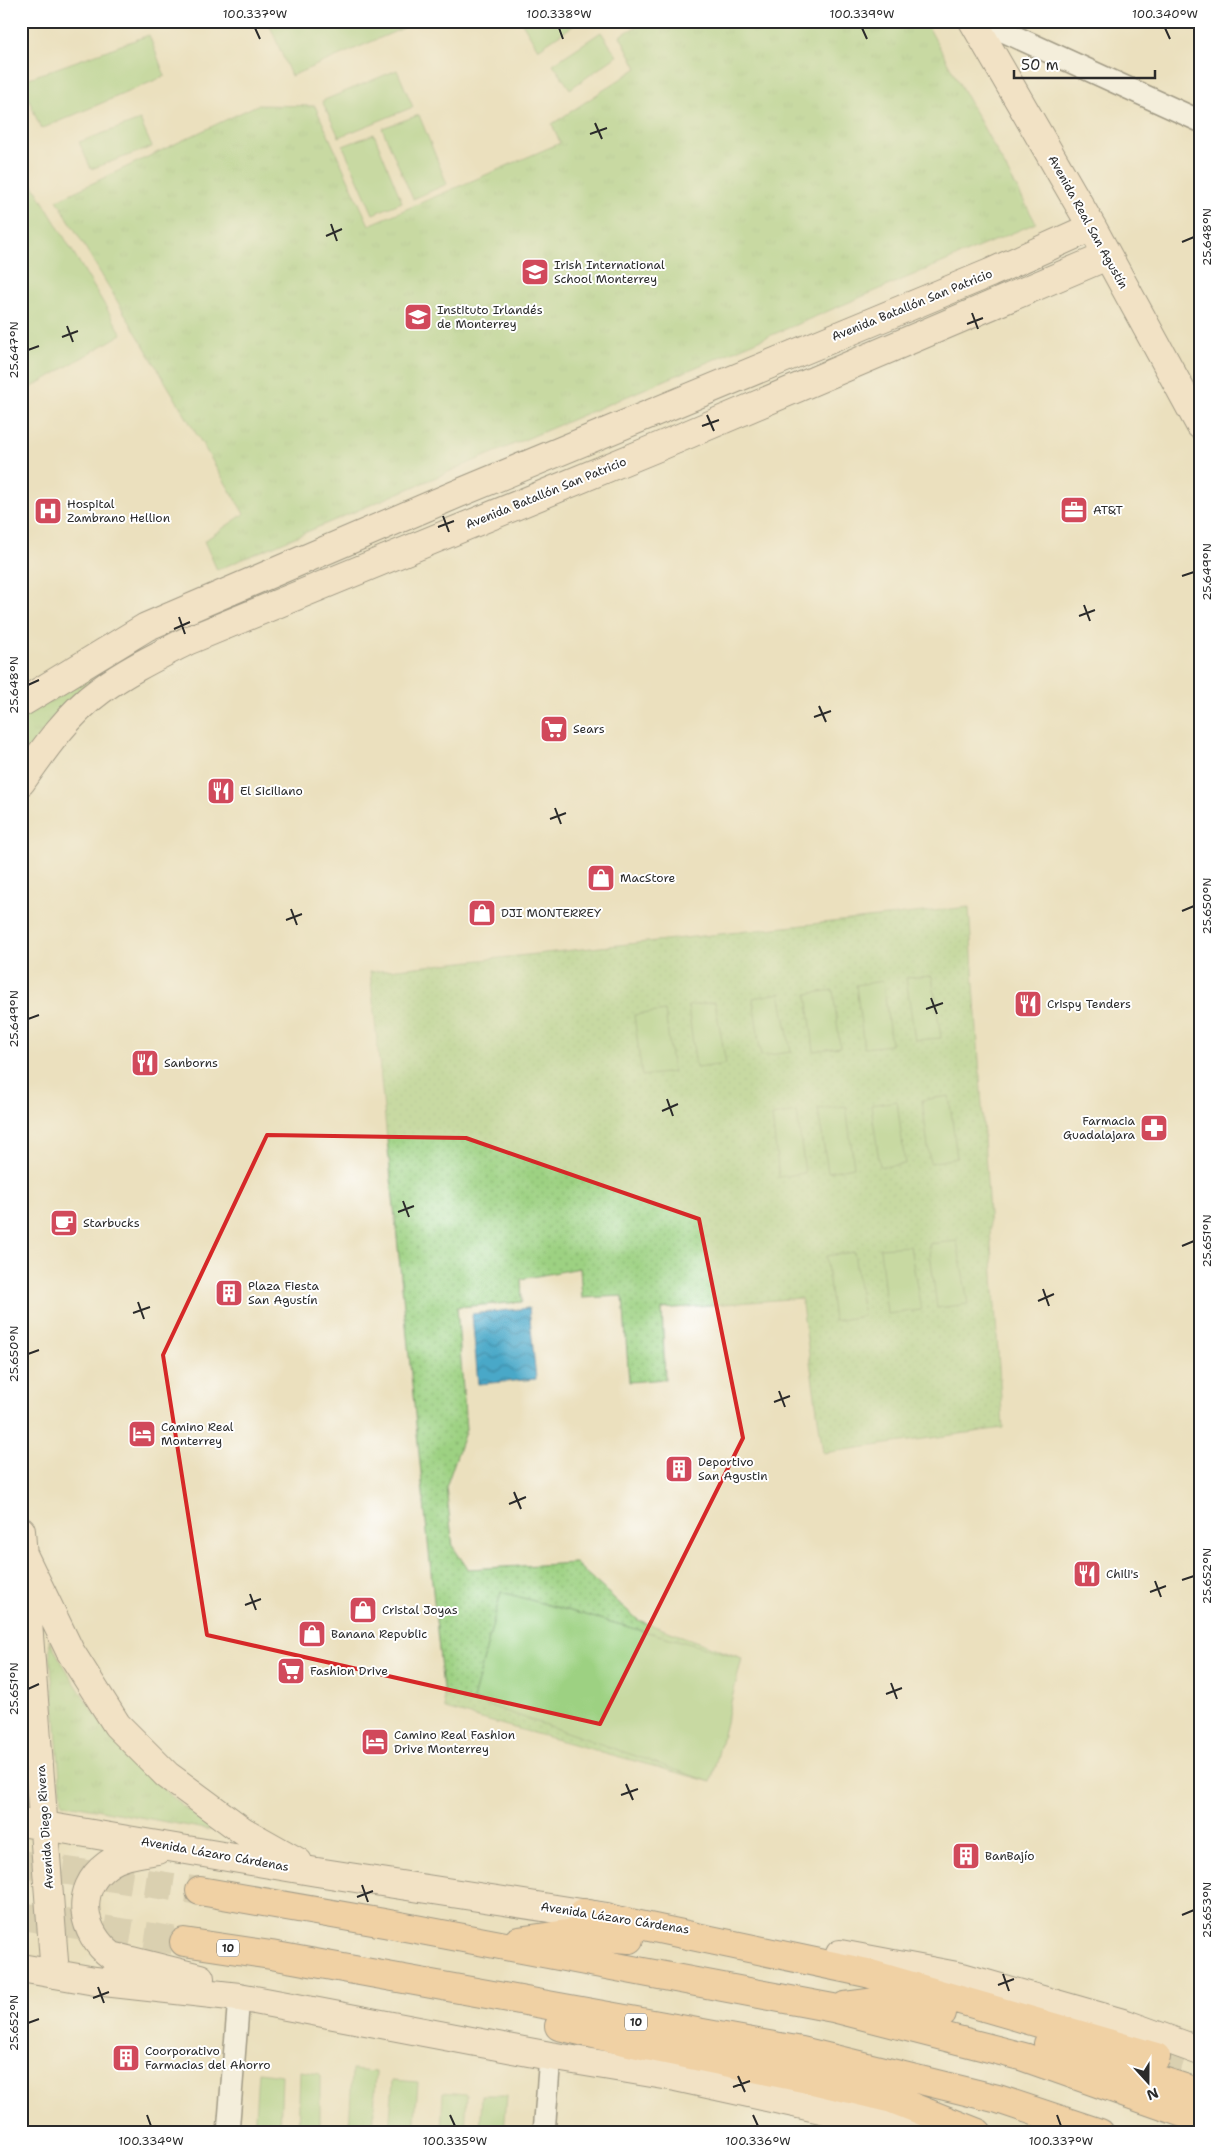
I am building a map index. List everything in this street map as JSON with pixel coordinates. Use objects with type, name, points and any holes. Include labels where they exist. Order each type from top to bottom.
[{"type":"highway","points":[[200,1891],[502,1945],[834,2008],[1024,2057],[1200,2119]]},
{"type":"highway","points":[[583,1913],[876,1976],[1156,2057]]},
{"type":"highway","points":[[502,1945],[546,1936],[568,1934],[772,1955]]},
{"type":"highway","name":"10","points":[[184,1942],[272,1955],[802,2051],[998,2099],[1100,2133]]},
{"type":"highway","points":[[272,1955],[338,1974],[589,2033],[808,2079],[892,2099],[978,2133]]},
{"type":"highway","points":[[834,2008],[884,2001],[915,2006],[1026,2037],[1200,2093]]},
{"type":"street","name":"Avenida Real San Agustín","points":[[973,21],[1092,228],[1200,425]]},
{"type":"street","points":[[981,21],[1200,121]]},
{"type":"street","name":"Avenida Batallón San Patricio","points":[[21,703],[146,627],[457,494],[990,273],[1092,228]]},
{"type":"street","name":"Avenida Batallón San Patricio","points":[[23,776],[70,717],[100,691],[135,668],[187,641],[663,445],[1107,256]]},
{"type":"street","points":[[22,1542],[70,1651],[117,1725],[167,1775],[229,1821],[243,1831],[317,1872]]},
{"type":"street","name":"Avenida Diego Rivera","points":[[22,1542],[33,1824],[55,1974]]},
{"type":"street","name":"Avenida Lázaro Cárdenas","points":[[33,1824],[317,1872],[837,1954],[962,1977],[1126,2024],[1200,2051]]},
{"type":"street","points":[[175,1847],[126,1855],[107,1865],[96,1877],[88,1892],[85,1906],[86,1920],[91,1935],[101,1948],[112,1956],[209,1980],[228,1988],[239,1998]]},
{"type":"street","points":[[21,1968],[94,1981],[239,1998],[550,2056],[676,2077],[862,2125],[928,2132]]},
{"type":"street","points":[[228,2133],[239,1998]]},
{"type":"street","points":[[544,2133],[550,2056]]},
{"type":"highlighted area","points":[[267,1135],[466,1138],[699,1219],[743,1438],[600,1724],[207,1635],[163,1355]]},
{"type":"green space","points":[[268,21],[420,21],[291,76]]},
{"type":"green space","points":[[521,21],[580,21],[538,49]]},
{"type":"green space","name":"Instituto Irlandés de Monterrey","points":[[645,21],[925,21],[1036,223],[217,570],[204,541],[244,514],[57,200],[257,105],[315,106],[369,225],[560,143],[552,124],[637,68],[620,36]]},
{"type":"green space","points":[[601,32],[617,56],[570,89],[553,64]]},
{"type":"green space","points":[[149,35],[165,76],[41,129],[21,81]]},
{"type":"green space","points":[[397,70],[413,107],[339,137],[322,101]]},
{"type":"green space","points":[[419,115],[447,184],[413,199],[382,128]]},
{"type":"green space","points":[[140,120],[152,147],[91,169],[79,142]]},
{"type":"green space","points":[[374,134],[402,202],[373,214],[343,146]]},
{"type":"green space","points":[[21,165],[122,334],[22,393],[21,391]]},
{"type":"green space","points":[[94,676],[69,699],[21,758],[21,719]]},
{"type":"green space","points":[[969,907],[1003,1428],[823,1453],[801,1298],[662,1309],[665,1379],[629,1382],[623,1296],[582,1298],[580,1268],[521,1279],[522,1302],[457,1307],[466,1429],[446,1487],[453,1547],[468,1569],[575,1563],[638,1620],[742,1658],[711,1782],[445,1709],[370,972]]},
{"type":"green space","points":[[932,976],[941,1038],[915,1040],[906,978]]},
{"type":"green space","points":[[883,981],[891,1045],[864,1048],[856,985]]},
{"type":"green space","points":[[833,990],[840,1047],[814,1051],[807,994]]},
{"type":"green space","points":[[780,993],[791,1052],[761,1056],[753,998]]},
{"type":"green space","points":[[715,1002],[726,1064],[696,1068],[688,1006]]},
{"type":"green space","points":[[665,1011],[673,1072],[642,1076],[634,1015]]},
{"type":"green space","points":[[949,1096],[957,1158],[930,1163],[922,1100]]},
{"type":"green space","points":[[897,1101],[905,1164],[880,1167],[871,1105]]},
{"type":"green space","points":[[846,1106],[854,1167],[828,1172],[818,1109]]},
{"type":"green space","points":[[797,1112],[805,1173],[779,1177],[772,1116]]},
{"type":"green space","points":[[957,1241],[968,1304],[937,1308],[929,1244]]},
{"type":"green space","points":[[910,1246],[921,1310],[887,1314],[880,1248]]},
{"type":"green space","points":[[854,1252],[863,1316],[834,1321],[826,1256]]},
{"type":"green space","points":[[501,1592],[742,1658],[711,1782],[473,1700]]},
{"type":"green space","points":[[49,1640],[82,1695],[120,1746],[158,1784],[211,1830],[62,1803]]},
{"type":"green space","points":[[352,2070],[376,2072],[373,2133],[349,2133]]},
{"type":"green space","points":[[300,2071],[320,2074],[320,2133],[298,2133]]},
{"type":"green space","points":[[258,2072],[282,2075],[280,2133],[254,2133]]},
{"type":"green space","points":[[393,2080],[418,2082],[414,2133],[389,2133]]},
{"type":"green space","points":[[443,2092],[467,2094],[465,2133],[441,2133]]},
{"type":"green space","points":[[482,2095],[507,2095],[504,2133],[480,2133]]},
{"type":"water","points":[[529,1308],[536,1379],[478,1384],[472,1314]]},
{"type":"tunnel","points":[[21,1864],[200,1891]]},
{"type":"tunnel","points":[[21,1916],[184,1942]]},
{"type":"tunnel","points":[[1156,2057],[1200,2071]]},
{"type":"place","name":"Irish International School Monterrey","points":[[535,272]]},
{"type":"place","name":"Instituto Irlandés de Monterrey","points":[[418,317]]},
{"type":"place","name":"AT&T","points":[[1074,510]]},
{"type":"place","name":"Hospital Zambrano Hellion","points":[[48,511]]},
{"type":"place","name":"Sears","points":[[554,729]]},
{"type":"place","name":"El Siciliano","points":[[221,791]]},
{"type":"place","name":"MacStore","points":[[601,878]]},
{"type":"place","name":"DJI MONTERREY","points":[[482,913]]},
{"type":"place","name":"Crispy Tenders","points":[[1028,1004]]},
{"type":"place","name":"Sanborns","points":[[145,1063]]},
{"type":"place","name":"Farmacia Guadalajara","points":[[1154,1128]]},
{"type":"place","name":"Starbucks","points":[[64,1223]]},
{"type":"place","name":"Plaza Fiesta San Agustín","points":[[229,1293]]},
{"type":"place","name":"Camino Real Monterrey","points":[[142,1434]]},
{"type":"place","name":"Deportivo San Agustin","points":[[679,1469]]},
{"type":"place","name":"Chili's","points":[[1087,1574]]},
{"type":"place","name":"Cristal Joyas","points":[[363,1610]]},
{"type":"place","name":"Banana Republic","points":[[312,1634]]},
{"type":"place","name":"Fashion Drive","points":[[291,1671]]},
{"type":"place","name":"Camino Real Fashion Drive Monterrey","points":[[375,1742]]},
{"type":"place","name":"BanBajío","points":[[966,1856]]},
{"type":"place","name":"Coorporativo Farmacias del Ahorro","points":[[126,2058]]}]
